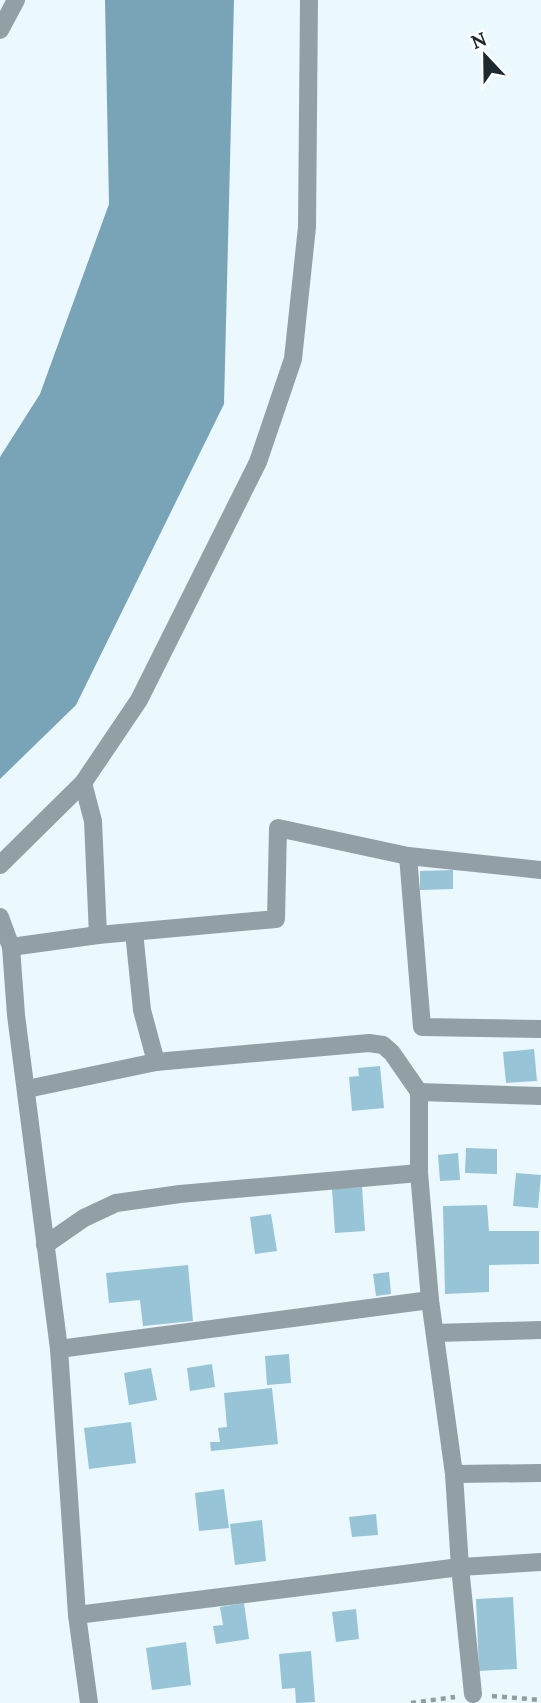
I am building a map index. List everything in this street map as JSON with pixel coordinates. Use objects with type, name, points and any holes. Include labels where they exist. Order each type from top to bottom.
[{"type":"street","points":[[0,30],[16,0]]},
{"type":"street","points":[[0,865],[83,783],[139,700],[252,474],[293,359],[307,227],[309,0]]},
{"type":"street","points":[[83,783],[93,821],[98,935]]},
{"type":"street","points":[[11,947],[98,935],[276,919],[278,828],[408,856],[541,870]]},
{"type":"street","points":[[408,856],[422,1027],[541,1029]]},
{"type":"street","points":[[0,917],[11,947],[16,1015],[59,1349],[77,1615],[89,1703]]},
{"type":"street","points":[[134,932],[142,1010],[156,1062]]},
{"type":"street","points":[[27,1089],[156,1062],[369,1043],[383,1045],[392,1053],[419,1092],[419,1172],[430,1300],[454,1474],[473,1694]]},
{"type":"street","points":[[419,1092],[541,1096]]},
{"type":"street","points":[[45,1245],[84,1218],[116,1203],[180,1194],[419,1172]]},
{"type":"street","points":[[59,1349],[430,1300]]},
{"type":"street","points":[[435,1333],[541,1330]]},
{"type":"street","points":[[454,1474],[541,1473]]},
{"type":"street","points":[[77,1615],[460,1567],[541,1562]]},
{"type":"water","points":[[105,0],[234,0],[224,404],[76,705],[0,779],[0,457],[40,394],[109,204]]},
{"type":"building","points":[[453,870],[453,889],[420,890],[420,871]]},
{"type":"building","points":[[534,1049],[537,1081],[506,1083],[503,1052]]},
{"type":"building","points":[[380,1066],[384,1108],[352,1111],[349,1077],[359,1076],[358,1068]]},
{"type":"building","points":[[466,1148],[497,1149],[497,1174],[465,1173]]},
{"type":"building","points":[[458,1153],[460,1180],[440,1181],[438,1155]]},
{"type":"building","points":[[516,1173],[541,1175],[538,1208],[513,1206]]},
{"type":"building","points":[[362,1187],[365,1231],[335,1233],[332,1189]]},
{"type":"building","points":[[487,1205],[489,1231],[539,1231],[539,1264],[489,1265],[489,1292],[445,1294],[443,1206]]},
{"type":"building","points":[[271,1214],[277,1251],[255,1254],[250,1217]]},
{"type":"building","points":[[188,1265],[193,1321],[143,1326],[140,1300],[109,1303],[106,1273]]},
{"type":"building","points":[[389,1272],[391,1294],[376,1296],[373,1274]]},
{"type":"building","points":[[289,1354],[291,1383],[267,1385],[265,1356]]},
{"type":"building","points":[[212,1364],[215,1387],[190,1391],[187,1368]]},
{"type":"building","points":[[151,1368],[157,1400],[129,1405],[124,1373]]},
{"type":"building","points":[[272,1388],[278,1444],[211,1451],[210,1442],[220,1442],[218,1428],[227,1427],[224,1393]]},
{"type":"building","points":[[131,1422],[136,1463],[89,1469],[84,1428]]},
{"type":"building","points":[[224,1489],[229,1528],[199,1531],[195,1493]]},
{"type":"building","points":[[376,1514],[378,1535],[352,1537],[349,1517]]},
{"type":"building","points":[[262,1520],[266,1561],[235,1565],[230,1524]]},
{"type":"building","points":[[513,1597],[517,1669],[479,1671],[476,1599]]},
{"type":"building","points":[[244,1603],[249,1639],[216,1644],[213,1626],[223,1625],[220,1607]]},
{"type":"building","points":[[356,1609],[359,1639],[336,1642],[332,1612]]},
{"type":"building","points":[[186,1642],[191,1685],[152,1690],[146,1648]]},
{"type":"building","points":[[311,1651],[315,1702],[296,1703],[295,1688],[282,1689],[279,1654]]}]
